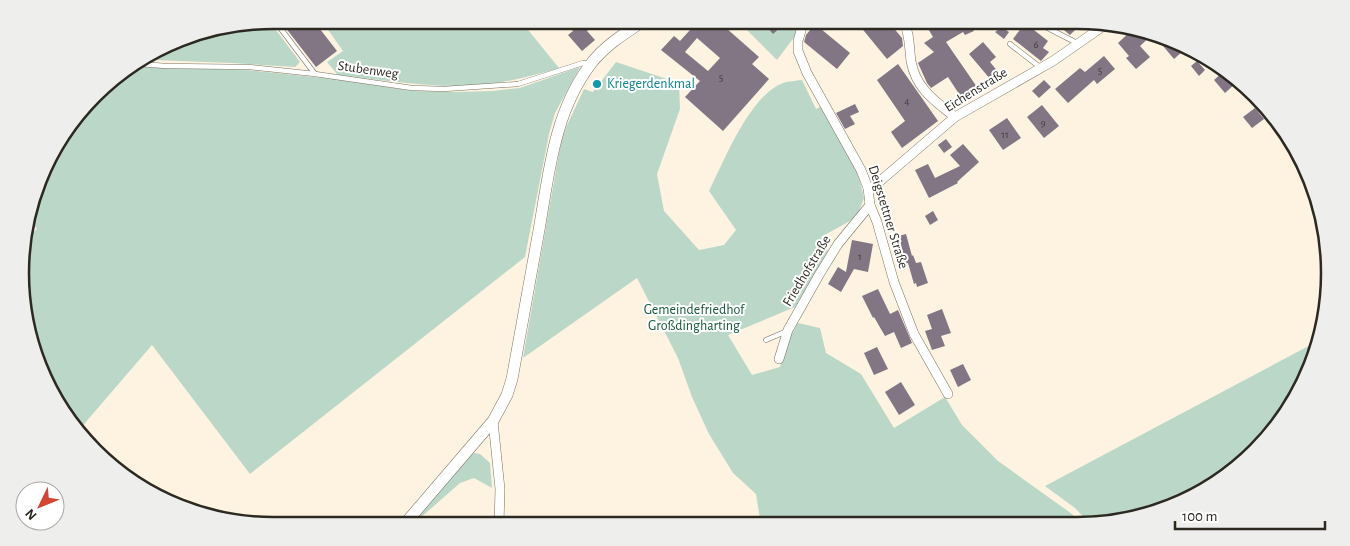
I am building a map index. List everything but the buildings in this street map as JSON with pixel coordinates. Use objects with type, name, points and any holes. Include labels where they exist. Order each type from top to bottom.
[{"type":"street","points":[[411,517],[493,421],[504,402],[512,379],[551,162],[565,108],[572,92],[590,65],[611,43],[632,29]]},
{"type":"street","name":"Deigstettner Straße","points":[[801,29],[798,41],[798,51],[861,170],[868,188],[870,205],[877,222],[894,282],[914,334],[948,394]]},
{"type":"street","points":[[908,29],[914,76],[926,94],[955,117]]},
{"type":"street","name":"Eichenstraße","points":[[868,188],[872,188],[955,117],[1041,68],[1098,30]]},
{"type":"street","name":"Friedhofstraße","points":[[779,359],[788,330],[838,244],[870,205]]},
{"type":"street","points":[[493,421],[500,489],[499,517]]},
{"type":"lane","points":[[281,29],[315,74]]},
{"type":"lane","points":[[1049,29],[1078,44]]},
{"type":"lane","points":[[1010,44],[1041,68]]},
{"type":"lane","name":"Stubenweg","points":[[146,64],[249,68],[315,74],[412,88],[444,89],[518,84],[583,63],[590,65]]},
{"type":"lane","points":[[766,340],[788,330]]},
{"type":"green space","points":[[275,29],[300,62],[295,67],[154,60],[180,47],[225,33]]},
{"type":"green space","points":[[327,29],[527,29],[559,68],[509,81],[483,85],[427,85],[338,75],[327,62],[343,51]]},
{"type":"green space","points":[[747,29],[797,29],[795,36],[777,60]]},
{"type":"green space","name":"Gemeindefriedhof Großdingharting","points":[[616,62],[679,83],[680,109],[657,174],[664,211],[699,250],[724,245],[736,230],[709,191],[739,130],[760,101],[771,90],[783,83],[802,80],[816,109],[822,106],[858,173],[864,198],[859,211],[850,221],[821,237],[828,251],[795,307],[728,335],[752,375],[780,367],[790,337],[798,323],[820,328],[826,353],[861,374],[894,428],[945,397],[962,425],[998,461],[1074,517],[760,517],[756,494],[733,473],[709,434],[692,397],[678,358],[637,278],[523,358],[562,136],[584,89],[593,92]]},
{"type":"green space","points":[[143,66],[246,70],[342,80],[413,91],[458,92],[520,88],[580,67],[555,113],[549,134],[525,257],[250,474],[152,345],[82,426],[61,395],[54,381],[42,352],[33,321],[29,289],[29,257],[32,234],[37,229],[33,224],[47,180],[70,137],[100,100],[124,79]]},
{"type":"green space","points":[[1310,345],[1303,366],[1289,395],[1271,422],[1238,457],[1199,485],[1170,499],[1140,509],[1093,517],[1083,517],[1075,508],[1045,486]]},
{"type":"green space","points":[[474,453],[480,454],[490,463],[492,488],[474,478],[460,483],[421,517],[415,517],[466,458]]},
{"type":"place","name":"Kriegerdenkmal","points":[[597,84]]}]
